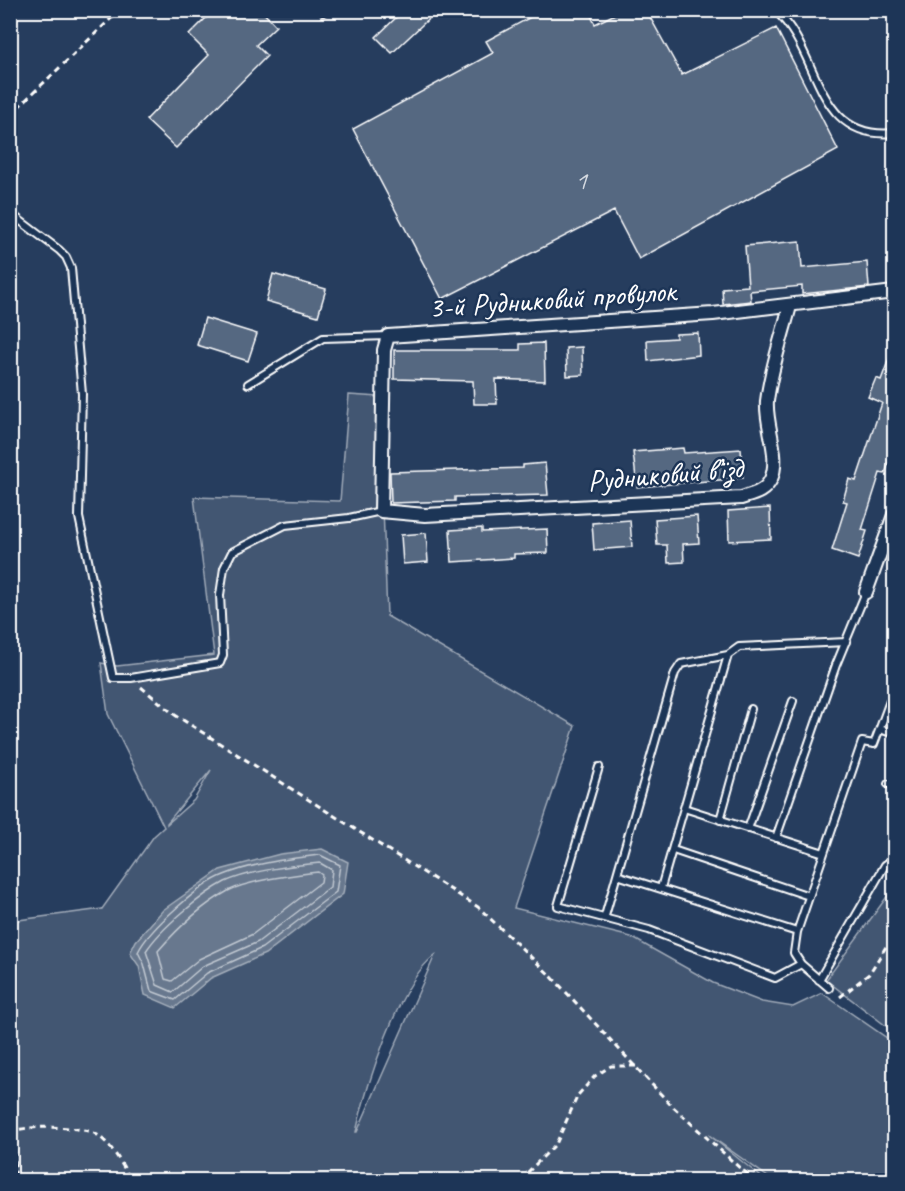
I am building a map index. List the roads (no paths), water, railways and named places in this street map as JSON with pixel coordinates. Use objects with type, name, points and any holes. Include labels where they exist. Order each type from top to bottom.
[{"type":"street","name":"3-й Рудниковий провулок","points":[[381,511],[384,350],[388,336],[712,314],[894,292]]},
{"type":"street","name":"Рудниковий в’їзд","points":[[381,511],[436,515],[741,498],[756,494],[766,488],[772,476],[774,464],[767,403],[774,362],[790,306]]},
{"type":"street","points":[[866,592],[894,515]]},
{"type":"lane","points":[[775,10],[789,23],[836,116],[852,127],[874,135],[894,133]]},
{"type":"lane","points":[[10,213],[57,248],[66,257],[71,268],[82,394],[79,517],[113,678],[131,678],[220,663],[223,655],[220,594],[224,568],[232,552],[285,525],[349,518],[381,511]]},
{"type":"lane","points":[[248,384],[323,338],[388,336]]},
{"type":"lane","points":[[776,838],[866,592]]},
{"type":"lane","points":[[605,916],[675,673],[681,664],[728,655],[739,647],[846,642]]},
{"type":"lane","points":[[661,888],[728,655]]},
{"type":"lane","points":[[829,988],[801,964],[794,953],[797,932],[862,742],[874,744],[894,690]]},
{"type":"lane","points":[[748,829],[793,701]]},
{"type":"lane","points":[[720,820],[751,709]]},
{"type":"lane","points":[[880,729],[894,734]]},
{"type":"lane","points":[[599,768],[558,906],[605,916],[775,978],[801,964]]},
{"type":"lane","points":[[684,808],[824,853]]},
{"type":"lane","points":[[673,850],[809,896]]},
{"type":"lane","points":[[819,980],[885,865],[894,858]]},
{"type":"lane","points":[[617,875],[797,932]]},
{"type":"water","points":[[322,849],[348,862],[343,894],[265,954],[211,978],[175,1008],[145,995],[139,966],[130,953],[136,941],[163,910],[220,870],[280,854]]}]
